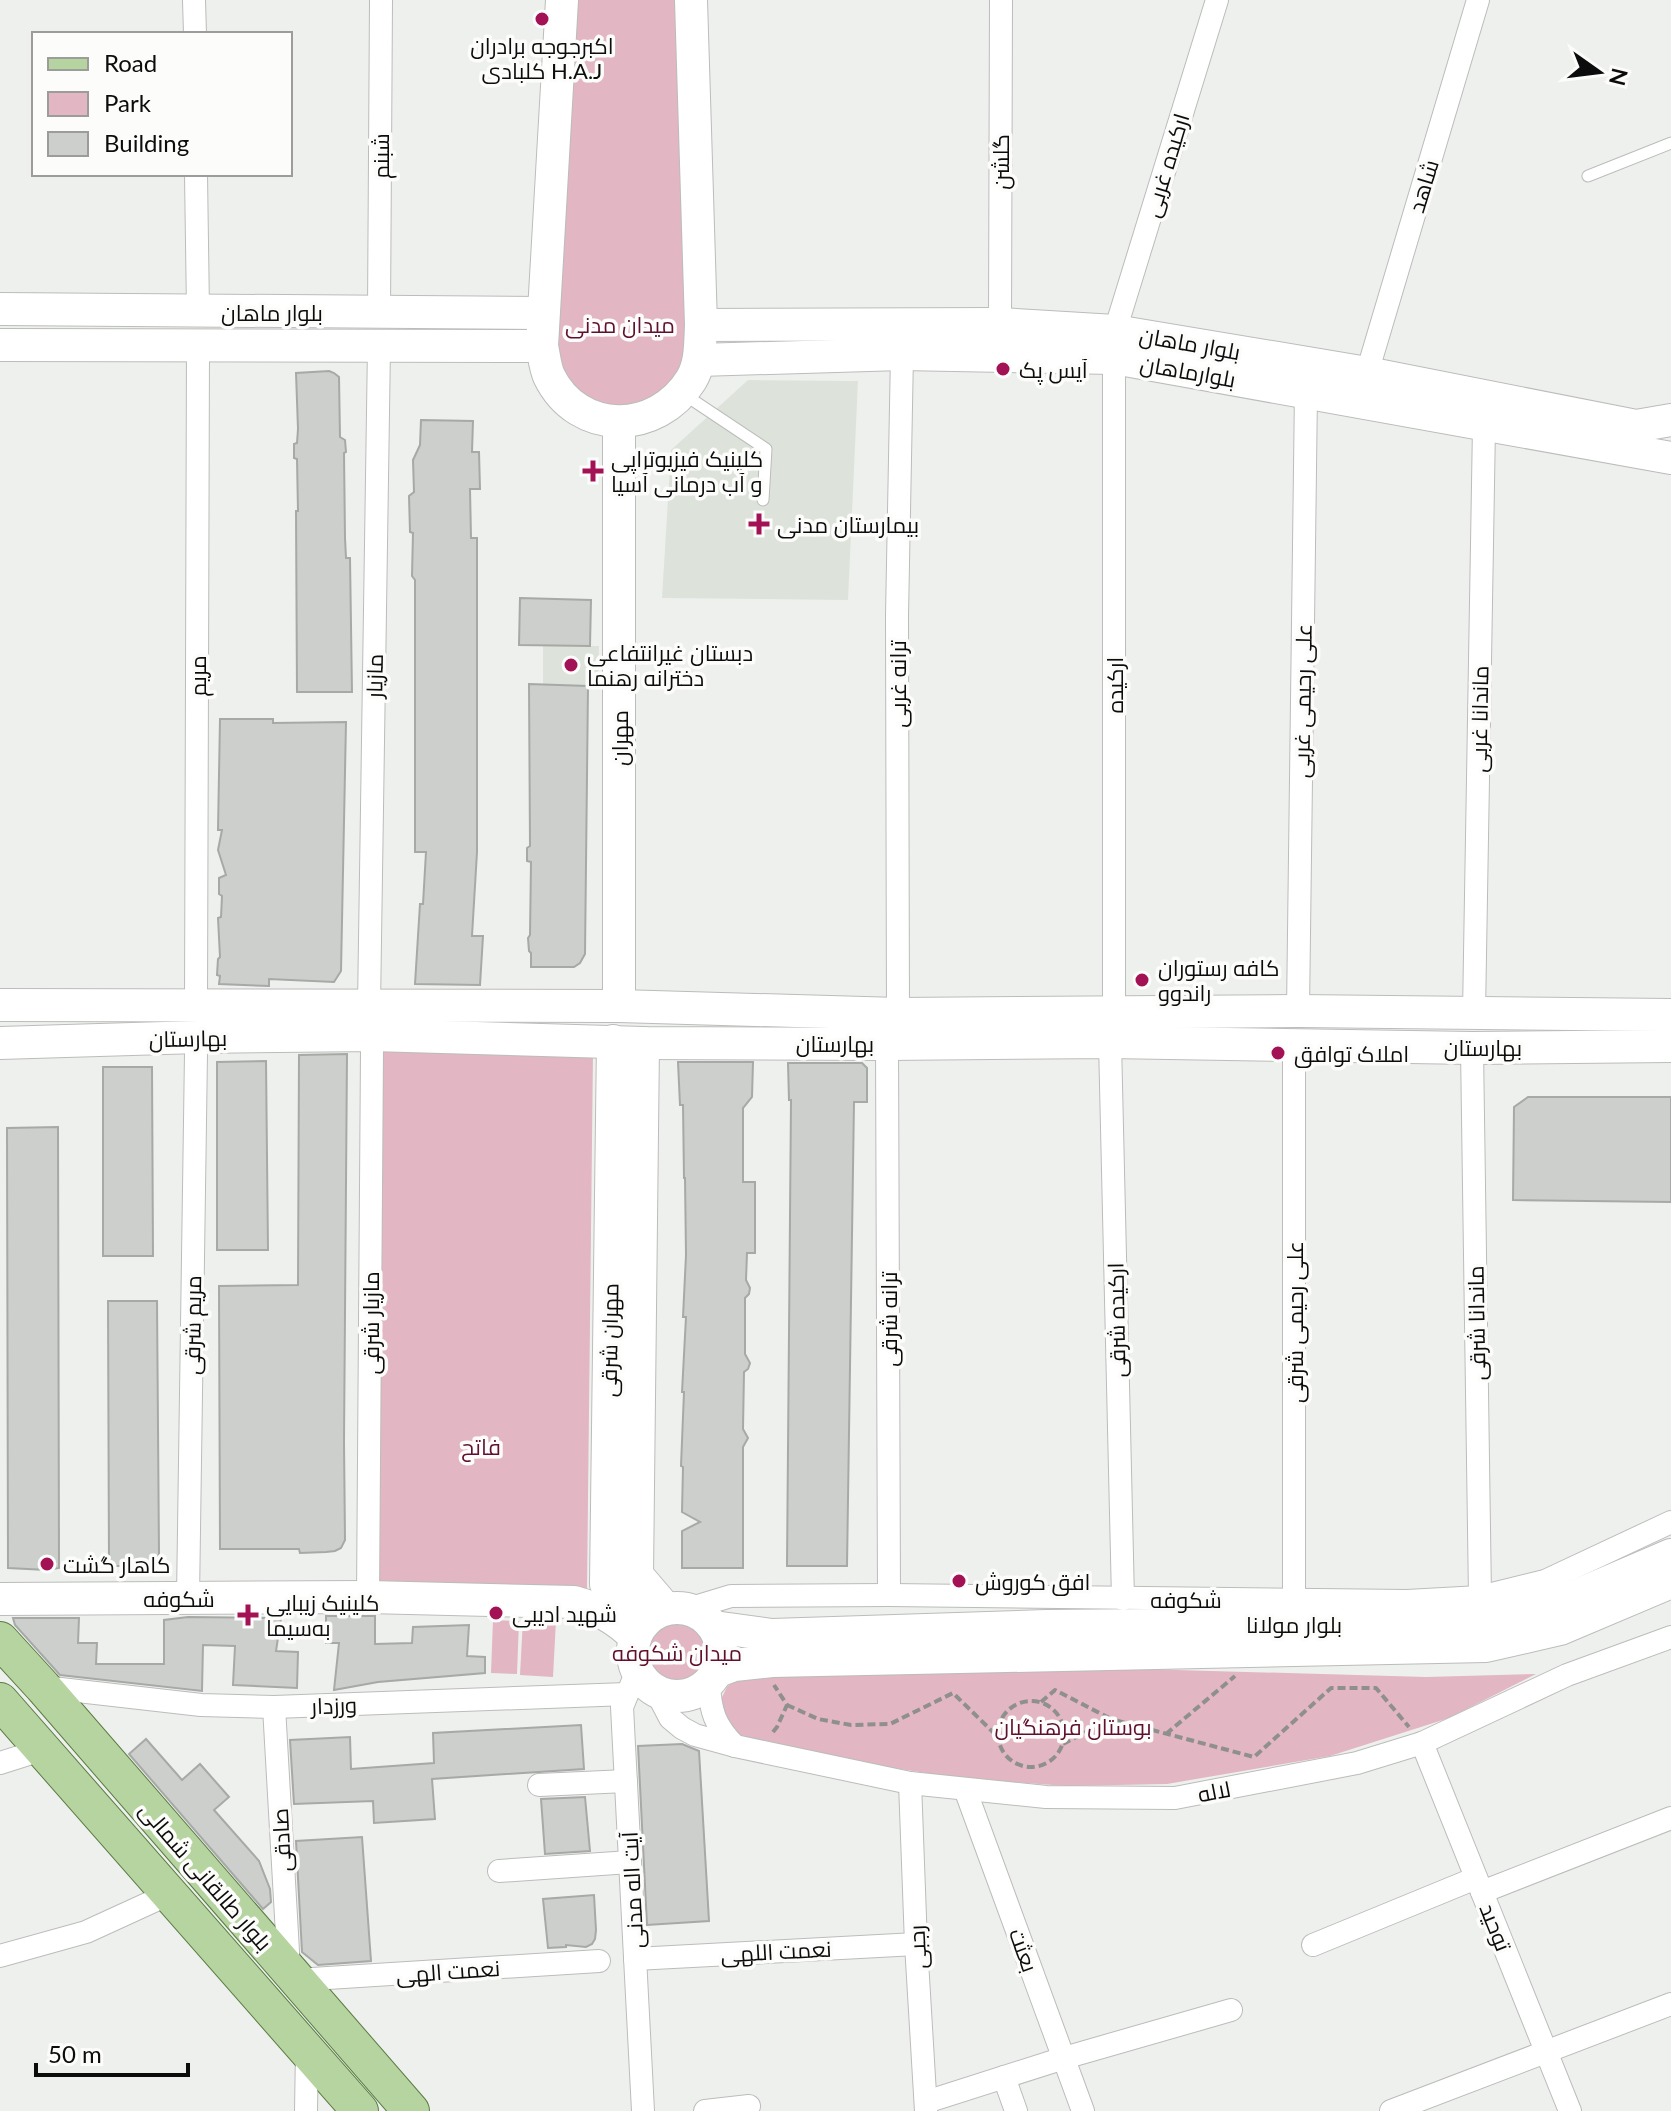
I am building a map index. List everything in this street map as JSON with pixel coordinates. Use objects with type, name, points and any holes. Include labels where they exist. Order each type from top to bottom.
[{"type":"main road","points":[[562,0],[542,346],[548,375],[565,399],[590,416],[619,423],[648,418],[673,403],[691,379],[699,360],[701,325],[691,0]]},
{"type":"main road","name":"بلوار ماهان","points":[[0,309],[543,313]]},
{"type":"main road","name":"بلوار ماهان","points":[[701,325],[1000,324],[1115,344],[1367,373],[1636,426],[1668,423]]},
{"type":"main road","name":"بلوارماهان","points":[[699,360],[1115,344],[1306,391],[1671,458]]},
{"type":"main road","name":"بلوار ماهان","points":[[0,345],[542,346]]},
{"type":"main road","name":"مهران","points":[[619,423],[619,1006]]},
{"type":"main road","name":"بهارستان","points":[[0,1005],[619,1006],[898,1014],[1112,1026],[1294,1044],[1472,1048],[1671,1046]]},
{"type":"main road","name":"بهارستان","points":[[0,1043],[357,1035],[887,1044],[1298,1011],[1671,1015]]},
{"type":"main road","name":"مهران شرقی","points":[[628,1042],[606,1584],[669,1622]]},
{"type":"main road","name":"بلوار مولانا","points":[[669,1622],[772,1635],[1046,1626],[1483,1622],[1552,1606],[1671,1555]]},
{"type":"main road","name":"بلوار مولانا","points":[[713,1677],[734,1665],[760,1662],[1486,1646],[1560,1629],[1671,1582]]},
{"type":"main road","name":"شکوفه","points":[[0,1599],[368,1597],[574,1602],[612,1617],[669,1622]]},
{"type":"main road","points":[[669,1622],[718,1635],[722,1653],[713,1677],[693,1694],[665,1695],[640,1686],[633,1649],[669,1622]]},
{"type":"main road","name":"بلوار طالقانی شمالی","points":[[0,1640],[411,2111]]},
{"type":"main road","name":"بلوار طالقانی شمالی","points":[[0,1701],[360,2111]]},
{"type":"street","points":[[194,0],[195,32]]},
{"type":"street","name":"شبنم","points":[[379,312],[381,0]]},
{"type":"street","name":"گلشن","points":[[1000,324],[1001,0]]},
{"type":"street","name":"ارکیده غربی","points":[[1115,344],[1217,0]]},
{"type":"street","name":"شاهد","points":[[1367,373],[1478,0]]},
{"type":"street","points":[[196,176],[198,311]]},
{"type":"street","name":"ارکیده","points":[[1112,1026],[1115,344]]},
{"type":"street","name":"مریم","points":[[196,1005],[198,346]]},
{"type":"street","name":"مازیار","points":[[369,1006],[379,346]]},
{"type":"street","name":"ترانه غربی","points":[[898,1014],[897,616],[902,354]]},
{"type":"street","name":"علی رحیمی غربی","points":[[1298,1011],[1306,391]]},
{"type":"street","name":"ماندانا غربی","points":[[1474,1013],[1484,426]]},
{"type":"street","name":"ارکیده شرقی","points":[[1112,1026],[1123,1599]]},
{"type":"street","name":"ترانه شرقی","points":[[887,1044],[889,1595]]},
{"type":"street","name":"علی رحیمی شرقی","points":[[1294,1044],[1294,1599]]},
{"type":"street","name":"ماندانا شرقی","points":[[1472,1048],[1480,1597]]},
{"type":"street","name":"مازیار شرقی","points":[[368,1597],[372,1050]]},
{"type":"street","name":"مریم شرقی","points":[[188,1598],[196,1053]]},
{"type":"street","name":"شکوفه","points":[[669,1622],[731,1596],[1407,1601],[1480,1597],[1545,1581],[1671,1522]]},
{"type":"street","name":"لاله","points":[[640,1686],[682,1728],[695,1735],[746,1749],[910,1783],[1046,1797],[1175,1798],[1357,1763],[1422,1743],[1567,1675],[1671,1637]]},
{"type":"street","points":[[713,1677],[710,1700],[713,1716],[722,1733],[746,1749]]},
{"type":"street","name":"ورزدار","points":[[43,1687],[201,1705],[274,1707],[640,1686]]},
{"type":"street","name":"آیت اله مدنی","points":[[640,1686],[622,1707],[643,2111]]},
{"type":"street","name":"صادقی","points":[[274,1707],[292,1976]]},
{"type":"street","name":"توحید","points":[[1422,1743],[1570,2111]]},
{"type":"street","points":[[0,1763],[44,1749]]},
{"type":"street","points":[[539,1785],[626,1781]]},
{"type":"street","name":"رجبی","points":[[910,1783],[926,2106]]},
{"type":"street","name":"بعثت","points":[[965,1789],[1083,2111]]},
{"type":"street","points":[[1313,1945],[1671,1818]]},
{"type":"street","points":[[499,1871],[630,1862]]},
{"type":"street","points":[[0,1956],[86,1932],[169,1894]]},
{"type":"street","name":"نعمت اللهی","points":[[635,1959],[916,1944]]},
{"type":"street","name":"نعمت الهی","points":[[292,1976],[599,1961]]},
{"type":"street","points":[[1391,2111],[1671,2004]]},
{"type":"street","points":[[926,2106],[1064,2058],[1231,2010]]},
{"type":"street","points":[[306,2111],[307,2051]]},
{"type":"street","points":[[1004,2077],[1016,2111]]},
{"type":"street","points":[[705,2111],[749,2106]]},
{"type":"lane","points":[[1588,176],[1671,143]]},
{"type":"lane","points":[[681,393],[766,449],[763,500]]},
{"type":"path","points":[[1166,1734],[1266,1651]]},
{"type":"path","points":[[760,1662],[787,1705],[818,1719],[851,1725],[890,1724],[953,1693],[998,1737]]},
{"type":"path","points":[[1041,1702],[1055,1690],[1111,1719],[1254,1757],[1331,1688],[1376,1688],[1422,1743]]},
{"type":"path","points":[[1028,1700],[1053,1708],[1061,1718],[1064,1731],[1063,1744],[1056,1755],[1046,1764],[1033,1767],[1021,1766],[1009,1759],[1001,1749],[998,1737],[999,1724],[1005,1712],[1028,1700]]},
{"type":"path","points":[[746,1749],[777,1727],[787,1705]]},
{"type":"path","points":[[1063,1744],[1111,1719]]},
{"type":"shaded area","name":"بیمارستان مدنی","points":[[748,380],[858,381],[848,600],[662,598],[671,450]]},
{"type":"shaded area","name":"دبستان غیرانتفاعی دخترانه رهنما","points":[[543,645],[599,646],[598,687],[543,685]]},
{"type":"green space","name":"میدان مدنی","points":[[577,0],[679,0],[690,344],[682,374],[638,409],[589,403],[562,376],[551,322]]},
{"type":"green space","name":"فاتح","points":[[379,1044],[593,1052],[587,1591],[372,1593]]},
{"type":"green space","points":[[523,1619],[556,1620],[553,1677],[520,1675]]},
{"type":"green space","points":[[493,1620],[519,1621],[517,1674],[491,1673]]},
{"type":"green space","name":"میدان شکوفه","points":[[677,1624],[697,1632],[705,1652],[697,1672],[677,1680],[657,1672],[649,1652],[657,1632]]},
{"type":"green space","name":"بوستان فرهنگیان","points":[[1072,1667],[1426,1677],[1536,1674],[1449,1718],[1330,1756],[1167,1784],[1066,1786],[959,1778],[747,1743],[731,1733],[720,1701],[727,1687],[743,1673]]},
{"type":"building","points":[[329,371],[339,377],[340,437],[345,440],[346,452],[345,538],[346,558],[350,558],[352,692],[297,692],[296,373]]},
{"type":"building","points":[[421,420],[473,421],[472,452],[479,452],[480,489],[470,489],[471,538],[477,538],[477,852],[472,936],[483,936],[480,985],[415,984],[426,852],[415,852],[415,580],[412,576],[413,533],[410,532],[409,496],[414,492],[413,460],[420,445]]},
{"type":"building","points":[[520,598],[591,600],[590,646],[519,645]]},
{"type":"building","points":[[529,684],[588,686],[585,954],[574,967],[531,967],[528,938],[531,862],[527,861],[527,848],[530,846]]},
{"type":"building","points":[[220,719],[273,719],[273,723],[346,722],[341,971],[334,982],[269,979],[269,986],[219,984],[218,918],[221,917],[222,896],[219,894],[219,878],[226,875],[218,850],[222,830],[218,830]]},
{"type":"building","points":[[347,1054],[345,1540],[341,1548],[326,1552],[220,1549],[219,1286],[298,1285],[299,1055]]},
{"type":"building","points":[[266,1061],[268,1250],[217,1250],[217,1062]]},
{"type":"building","points":[[678,1062],[753,1062],[752,1097],[743,1108],[743,1182],[755,1182],[755,1253],[747,1253],[746,1280],[750,1288],[745,1298],[745,1354],[750,1363],[744,1372],[743,1429],[748,1438],[743,1447],[743,1568],[682,1568],[682,1531],[700,1522],[682,1512],[686,1255],[683,1105],[680,1105]]},
{"type":"building","points":[[788,1063],[862,1063],[867,1068],[867,1102],[854,1102],[847,1566],[787,1566],[791,1100]]},
{"type":"building","points":[[103,1067],[152,1067],[153,1256],[103,1256]]},
{"type":"building","points":[[1528,1097],[1671,1097],[1671,1202],[1513,1200],[1514,1107]]},
{"type":"building","points":[[58,1127],[59,1568],[8,1568],[7,1128]]},
{"type":"building","points":[[108,1301],[157,1301],[159,1554],[155,1563],[147,1566],[109,1566]]},
{"type":"building","points":[[326,1616],[375,1616],[375,1644],[412,1643],[413,1627],[469,1625],[467,1656],[485,1657],[485,1673],[378,1682],[334,1690],[339,1643],[326,1643]]},
{"type":"building","points":[[188,1617],[281,1618],[276,1651],[298,1652],[297,1688],[233,1685],[235,1646],[203,1645],[202,1691],[60,1675],[15,1625],[13,1618],[79,1618],[78,1643],[97,1643],[96,1664],[164,1664],[164,1620]]},
{"type":"building","points":[[581,1725],[584,1769],[432,1779],[435,1819],[374,1823],[373,1801],[294,1804],[290,1740],[350,1737],[351,1769],[434,1763],[433,1733]]},
{"type":"building","points":[[146,1739],[182,1780],[200,1764],[229,1797],[214,1810],[259,1861],[270,1889],[271,1902],[263,1909],[129,1754]]},
{"type":"building","points":[[682,1744],[699,1751],[709,1921],[647,1925],[638,1746]]},
{"type":"building","points":[[585,1797],[590,1851],[545,1854],[541,1799]]},
{"type":"building","points":[[362,1837],[371,1961],[318,1965],[302,1952],[296,1841]]},
{"type":"building","points":[[594,1895],[596,1930],[592,1944],[586,1947],[566,1945],[548,1948],[543,1899]]},
{"type":"place","name":"اکبرجوجه برادران کلبادی H.A.J","points":[[542,19]]},
{"type":"place","name":"آیس پک","points":[[1003,369]]},
{"type":"place","name":"کلینیک فیزیوتراپی و آب درمانی آسیا","points":[[593,471]]},
{"type":"place","name":"بیمارستان مدنی","points":[[759,524]]},
{"type":"place","name":"دبستان غیرانتفاعی دخترانه رهنما","points":[[571,665]]},
{"type":"place","name":"کافه رستوران راندوو","points":[[1142,980]]},
{"type":"place","name":"املاک توافق","points":[[1278,1053]]},
{"type":"place","name":"کاهار گشت","points":[[47,1564]]},
{"type":"place","name":"افق کوروش","points":[[959,1581]]},
{"type":"place","name":"شهید ادیبی","points":[[496,1613]]},
{"type":"place","name":"کلینیک زیبایی به‌سیما","points":[[248,1615]]}]
